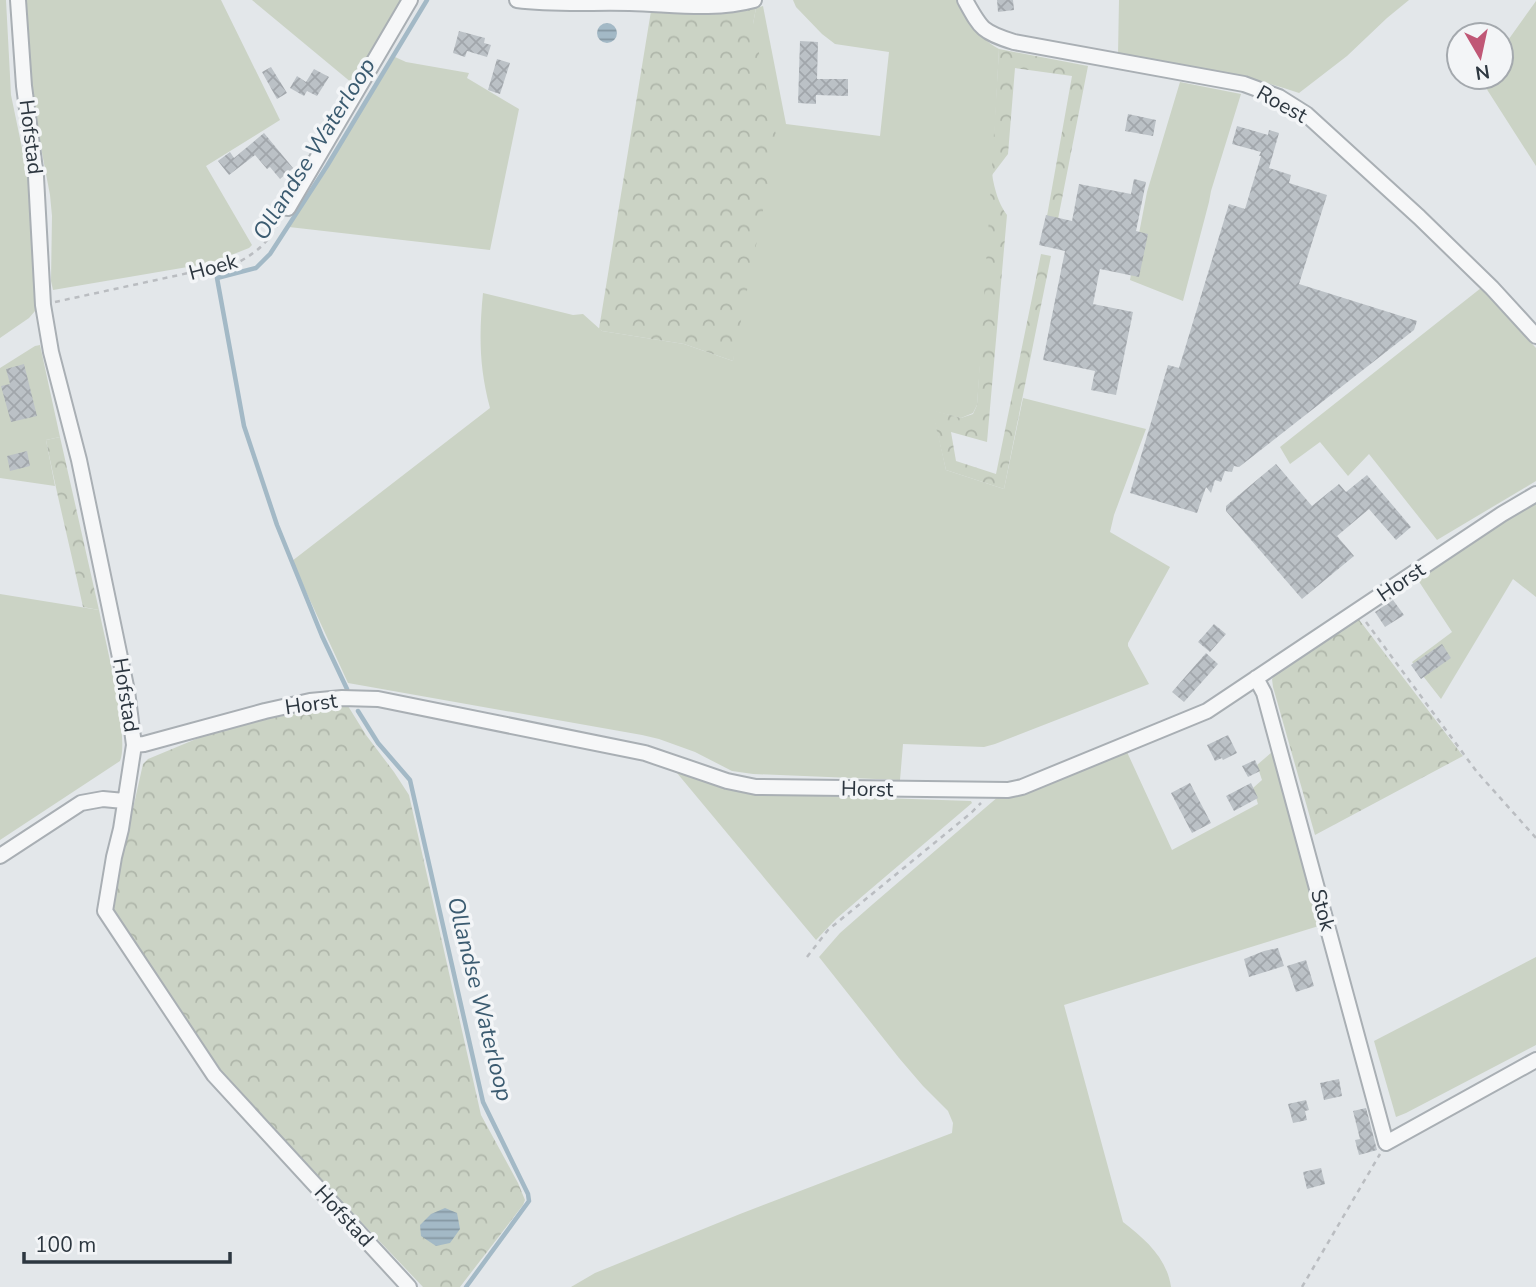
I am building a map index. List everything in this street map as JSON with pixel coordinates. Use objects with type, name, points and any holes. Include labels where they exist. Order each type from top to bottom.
[{"type":"street","name":"Hofstad","points":[[18,0],[24,86],[36,177],[43,305],[51,352],[79,460],[122,664],[134,745],[105,911],[214,1075],[409,1287]]},
{"type":"street","points":[[288,208],[410,0]]},
{"type":"street","points":[[517,0],[706,7],[742,4],[754,0]]},
{"type":"street","name":"Roest","points":[[965,0],[979,25],[992,35],[1014,42],[1244,84],[1279,97],[1306,114],[1419,218],[1492,288],[1536,336]]},
{"type":"street","name":"Horst","points":[[134,745],[310,701],[378,699],[645,753],[727,781],[756,787],[992,790],[1022,787],[1207,711],[1536,494]]},
{"type":"street","name":"Stok","points":[[1256,678],[1264,693],[1386,1143]]},
{"type":"street","points":[[0,856],[81,803],[103,799],[124,801]]},
{"type":"street","points":[[1386,1143],[1536,1060]]},
{"type":"path","name":"Hoek","points":[[43,305],[239,262],[268,241],[288,208]]},
{"type":"path","points":[[1357,611],[1477,772],[1536,838]]},
{"type":"path","points":[[807,957],[828,930],[971,813],[992,790]]},
{"type":"path","points":[[1302,1287],[1386,1143]]},
{"type":"green space","points":[[0,0],[6,0],[11,95],[28,177],[34,223],[35,311],[0,338]]},
{"type":"green space","points":[[24,0],[221,0],[280,120],[206,166],[252,245],[249,248],[211,263],[53,290],[50,195],[31,95]]},
{"type":"green space","points":[[252,0],[402,0],[352,83]]},
{"type":"green space","points":[[793,0],[959,0],[980,34],[999,49],[977,405],[973,413],[961,418],[933,411],[946,470],[1004,489],[1023,398],[1146,429],[1110,532],[1170,567],[1128,643],[1149,684],[984,747],[903,744],[900,780],[732,771],[695,752],[642,735],[348,683],[292,561],[490,408],[481,350],[483,293],[573,315],[583,314],[602,331],[684,344],[733,361],[756,8],[763,6],[786,124],[880,136],[889,52],[835,44],[796,7]]},
{"type":"green space","points":[[1119,0],[1409,0],[1347,56],[1299,93],[1232,75],[1118,54]]},
{"type":"green space","points":[[1536,1],[1536,166],[1488,91],[1515,91],[1515,30]]},
{"type":"green space","points":[[756,8],[753,24],[777,140],[733,361],[684,344],[602,331],[599,329],[651,11],[704,12]]},
{"type":"green space","points":[[999,49],[1088,66],[1058,219],[1047,216],[1072,76],[1015,68],[1008,154],[992,175],[997,196],[1007,215],[987,442],[951,432],[956,461],[996,474],[1041,254],[1051,256],[1004,489],[946,470],[932,410],[961,418],[973,414],[977,405]]},
{"type":"green space","points":[[395,57],[406,62],[469,73],[467,78],[519,109],[490,250],[289,227]]},
{"type":"green space","points":[[1180,82],[1241,94],[1211,191],[1183,301],[1130,280],[1147,192]]},
{"type":"green space","points":[[1481,288],[1536,348],[1536,481],[1437,540],[1369,454],[1348,476],[1320,442],[1290,464],[1280,447]]},
{"type":"green space","points":[[40,345],[60,437],[46,440],[55,486],[0,478],[0,368]]},
{"type":"green space","points":[[60,437],[99,610],[83,607],[59,503],[46,440]]},
{"type":"green space","points":[[1536,499],[1536,597],[1513,579],[1441,699],[1412,662],[1452,632],[1416,577]]},
{"type":"green space","points":[[0,594],[99,610],[119,711],[122,749],[120,761],[0,840]]},
{"type":"green space","points":[[1357,617],[1463,756],[1315,835],[1272,679],[1278,671]]},
{"type":"green space","points":[[348,706],[409,795],[481,1115],[525,1200],[460,1287],[423,1287],[219,1072],[111,906],[143,764],[148,759],[208,734],[251,721]]},
{"type":"green space","points":[[1127,752],[1172,850],[1258,804],[1253,788],[1262,780],[1257,765],[1272,752],[1322,925],[1064,1005],[1123,1222],[1147,1242],[1160,1258],[1171,1287],[571,1287],[595,1273],[740,1214],[952,1133],[953,1123],[948,1111],[899,1058],[819,957],[840,933],[999,796],[1023,792]]},
{"type":"green space","points":[[672,767],[764,794],[972,803],[836,919],[816,940]]},
{"type":"green space","points":[[1536,957],[1536,1045],[1396,1117],[1374,1041]]},
{"type":"water","points":[[607,23],[614,26],[617,33],[614,40],[607,43],[600,40],[597,33],[600,26]]},
{"type":"water","points":[[445,1208],[457,1213],[460,1229],[450,1243],[436,1246],[421,1236],[420,1225],[431,1214]]},
{"type":"building","points":[[997,0],[1013,0],[1014,10],[998,12]]},
{"type":"building","points":[[459,31],[485,38],[484,43],[491,45],[487,57],[467,51],[465,57],[453,53]]},
{"type":"building","points":[[800,41],[818,42],[817,79],[848,79],[848,96],[816,95],[816,104],[798,103]]},
{"type":"building","points":[[497,59],[510,63],[500,94],[488,90]]},
{"type":"building","points":[[271,67],[287,93],[277,99],[262,72]]},
{"type":"building","points":[[314,69],[329,77],[317,96],[307,91],[304,96],[290,88],[297,76],[306,82]]},
{"type":"building","points":[[1128,114],[1156,120],[1153,136],[1125,131]]},
{"type":"building","points":[[1237,126],[1268,135],[1269,130],[1279,133],[1269,168],[1291,175],[1289,183],[1327,195],[1299,284],[1417,321],[1414,330],[1239,467],[1234,466],[1232,472],[1225,471],[1221,482],[1215,480],[1211,493],[1206,487],[1197,513],[1130,493],[1168,365],[1179,368],[1229,204],[1245,209],[1261,156],[1261,152],[1232,144]]},
{"type":"building","points":[[264,133],[293,168],[280,179],[255,155],[229,175],[218,161],[230,152],[234,158]]},
{"type":"building","points":[[1134,179],[1146,182],[1136,231],[1148,234],[1139,277],[1100,269],[1093,304],[1133,312],[1116,395],[1091,390],[1095,371],[1043,360],[1065,251],[1039,245],[1046,215],[1072,221],[1079,184],[1131,194]]},
{"type":"building","points":[[24,364],[37,416],[11,422],[1,386],[10,384],[6,369]]},
{"type":"building","points":[[27,451],[30,466],[10,471],[7,456]]},
{"type":"building","points":[[1276,464],[1312,506],[1339,484],[1346,492],[1367,475],[1411,527],[1396,540],[1369,509],[1337,536],[1354,556],[1302,599],[1226,511],[1226,506]]},
{"type":"building","points":[[1393,600],[1404,615],[1385,627],[1375,612]]},
{"type":"building","points":[[1214,624],[1226,634],[1210,652],[1198,642]]},
{"type":"building","points":[[1442,644],[1451,658],[1421,679],[1411,665]]},
{"type":"building","points":[[1206,653],[1218,664],[1184,702],[1172,692]]},
{"type":"building","points":[[1228,735],[1237,753],[1215,761],[1207,745]]},
{"type":"building","points":[[1255,760],[1260,771],[1248,777],[1242,766]]},
{"type":"building","points":[[1190,783],[1211,823],[1192,833],[1171,793]]},
{"type":"building","points":[[1251,783],[1258,798],[1234,811],[1226,796]]},
{"type":"building","points":[[1278,948],[1284,966],[1249,977],[1244,959]]},
{"type":"building","points":[[1306,960],[1314,986],[1296,992],[1287,966]]},
{"type":"building","points":[[1339,1079],[1342,1096],[1324,1100],[1320,1083]]},
{"type":"building","points":[[1306,1100],[1309,1110],[1305,1111],[1307,1120],[1293,1123],[1288,1104]]},
{"type":"building","points":[[1366,1108],[1377,1150],[1359,1155],[1355,1140],[1360,1139],[1353,1111]]},
{"type":"building","points":[[1321,1168],[1325,1184],[1307,1189],[1303,1172]]},
{"type":"waterway","name":"Ollandse Waterloop","points":[[347,689],[322,636],[277,525],[244,426],[217,278],[256,268],[270,254],[327,166],[427,0]]},
{"type":"waterway","name":"Ollandse Waterloop","points":[[358,711],[378,743],[410,780],[483,1102],[528,1194],[529,1201],[466,1287]]}]
